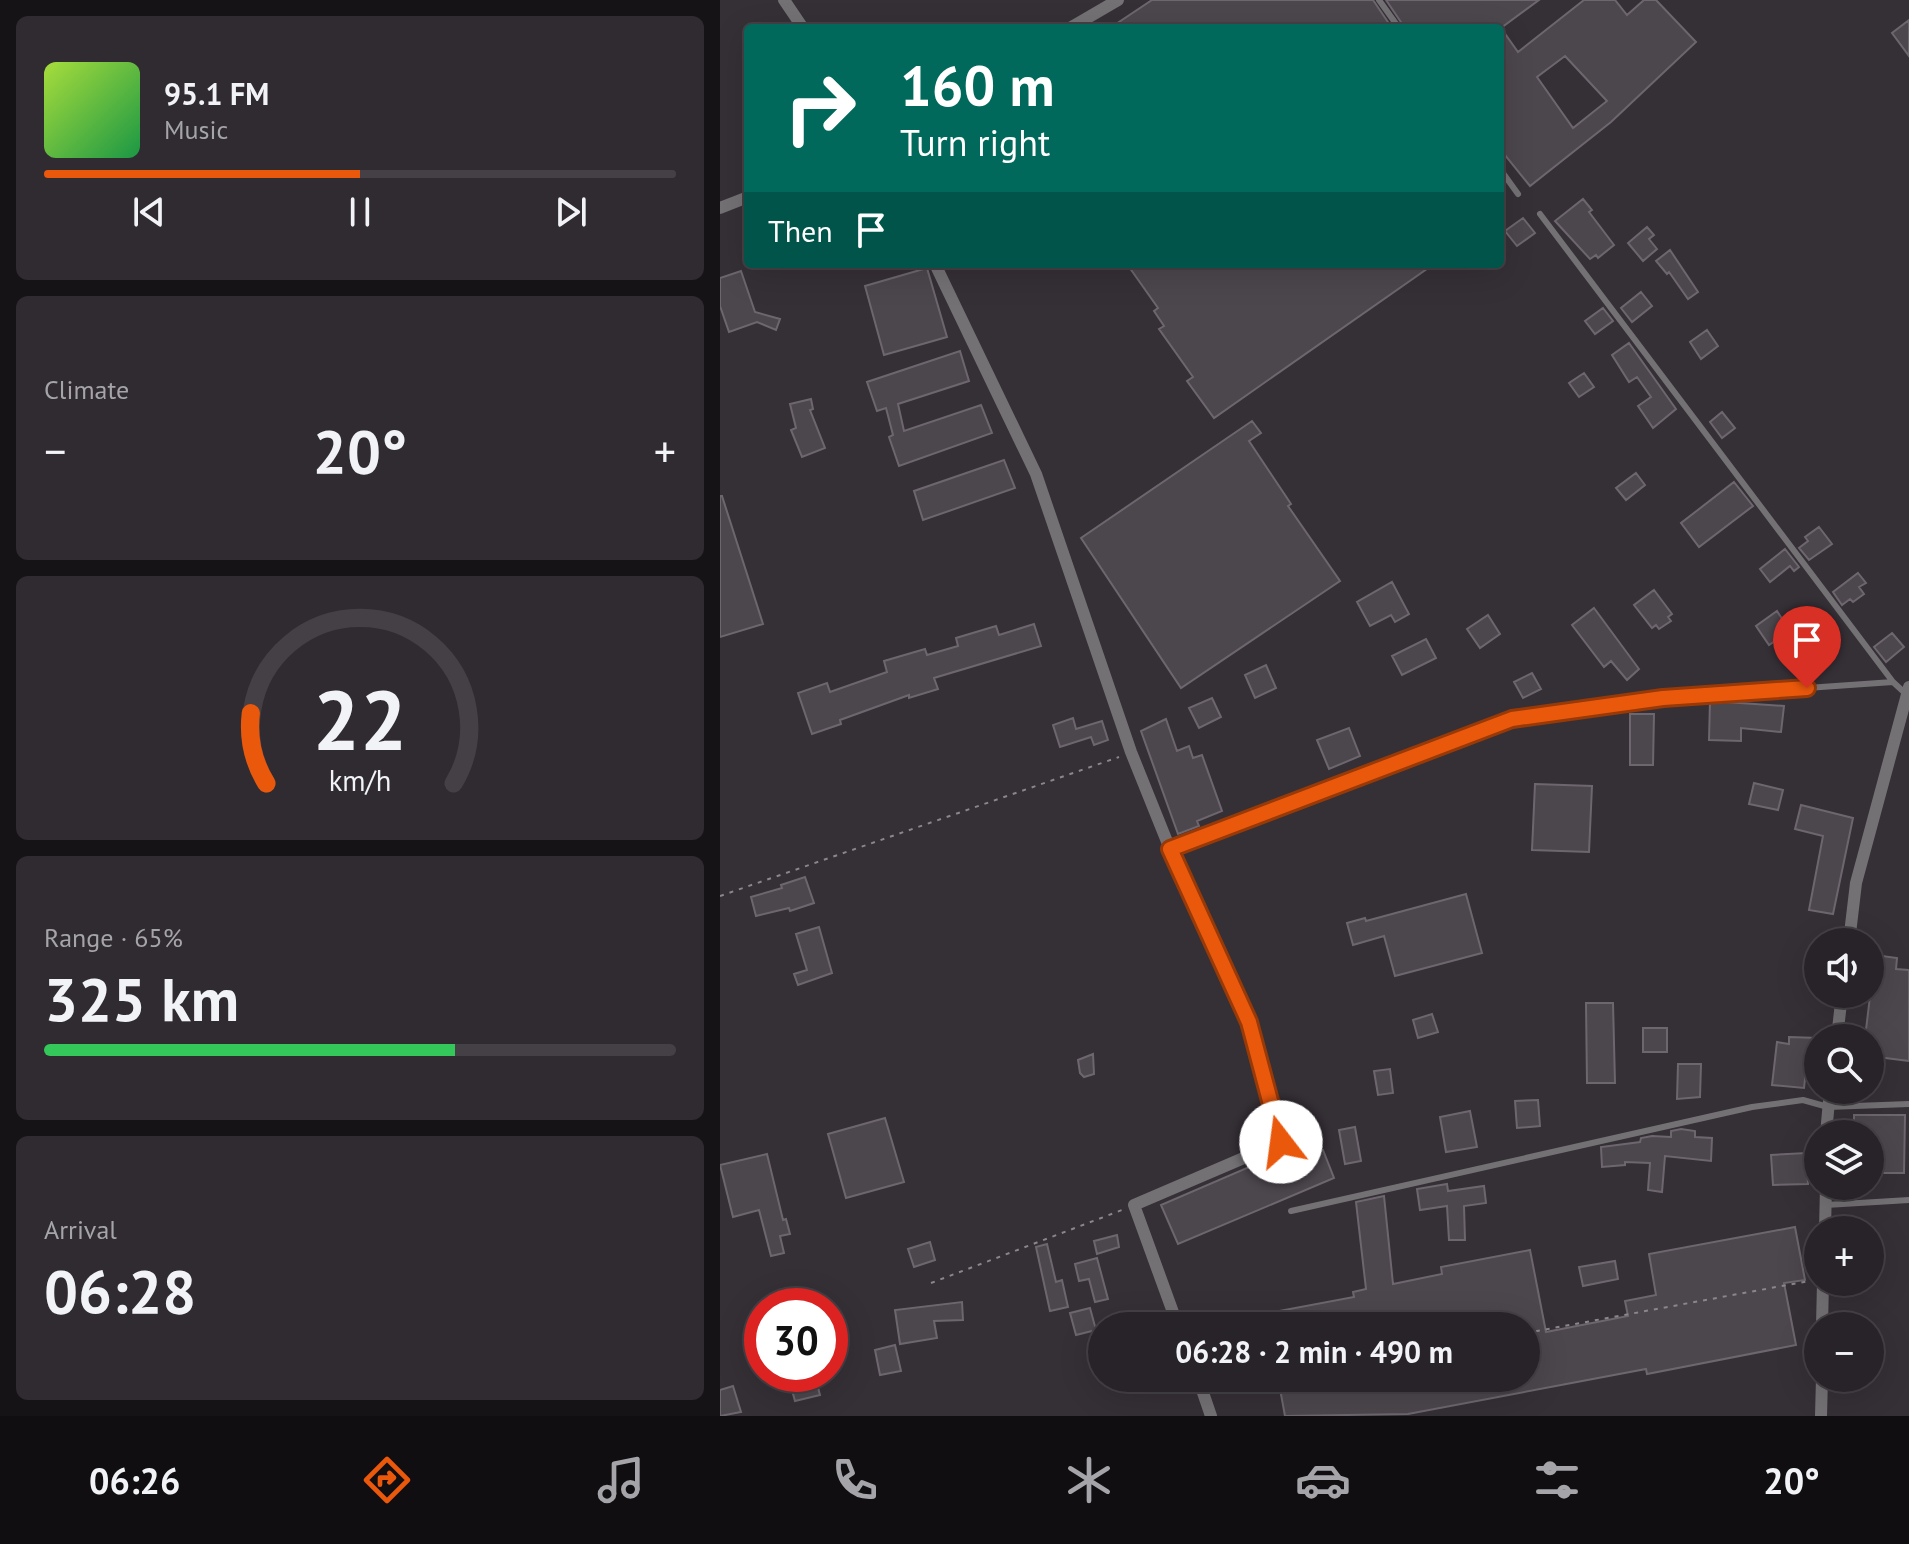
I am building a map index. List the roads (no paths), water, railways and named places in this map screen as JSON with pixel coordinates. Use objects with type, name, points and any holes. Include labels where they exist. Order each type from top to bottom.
[{"type":"street","points":[[784,0],[800,24]]},
{"type":"street","points":[[1077,24],[1118,0]]},
{"type":"street","points":[[720,208],[744,199]]},
{"type":"street","points":[[937,268],[1036,474],[1131,752],[1170,849],[1249,1022],[1281,1142],[1134,1205],[1173,1312]]},
{"type":"street","points":[[1851,928],[1856,883],[1908,690]]},
{"type":"street","points":[[1827,1120],[1828,1104]]},
{"type":"street","points":[[1826,1200],[1826,1216]]},
{"type":"street","points":[[1203,1392],[1211,1416]]},
{"type":"street","points":[[1821,1416],[1822,1392]]},
{"type":"lane","points":[[1379,0],[1396,24]]},
{"type":"lane","points":[[1504,175],[1518,194]]},
{"type":"lane","points":[[1540,214],[1893,682],[1908,690]]},
{"type":"lane","points":[[1170,849],[1512,719],[1663,698],[1893,682]]},
{"type":"lane","points":[[1291,1211],[1752,1107],[1803,1100],[1828,1107],[1909,1104]]},
{"type":"lane","points":[[1826,1205],[1909,1200]]}]
